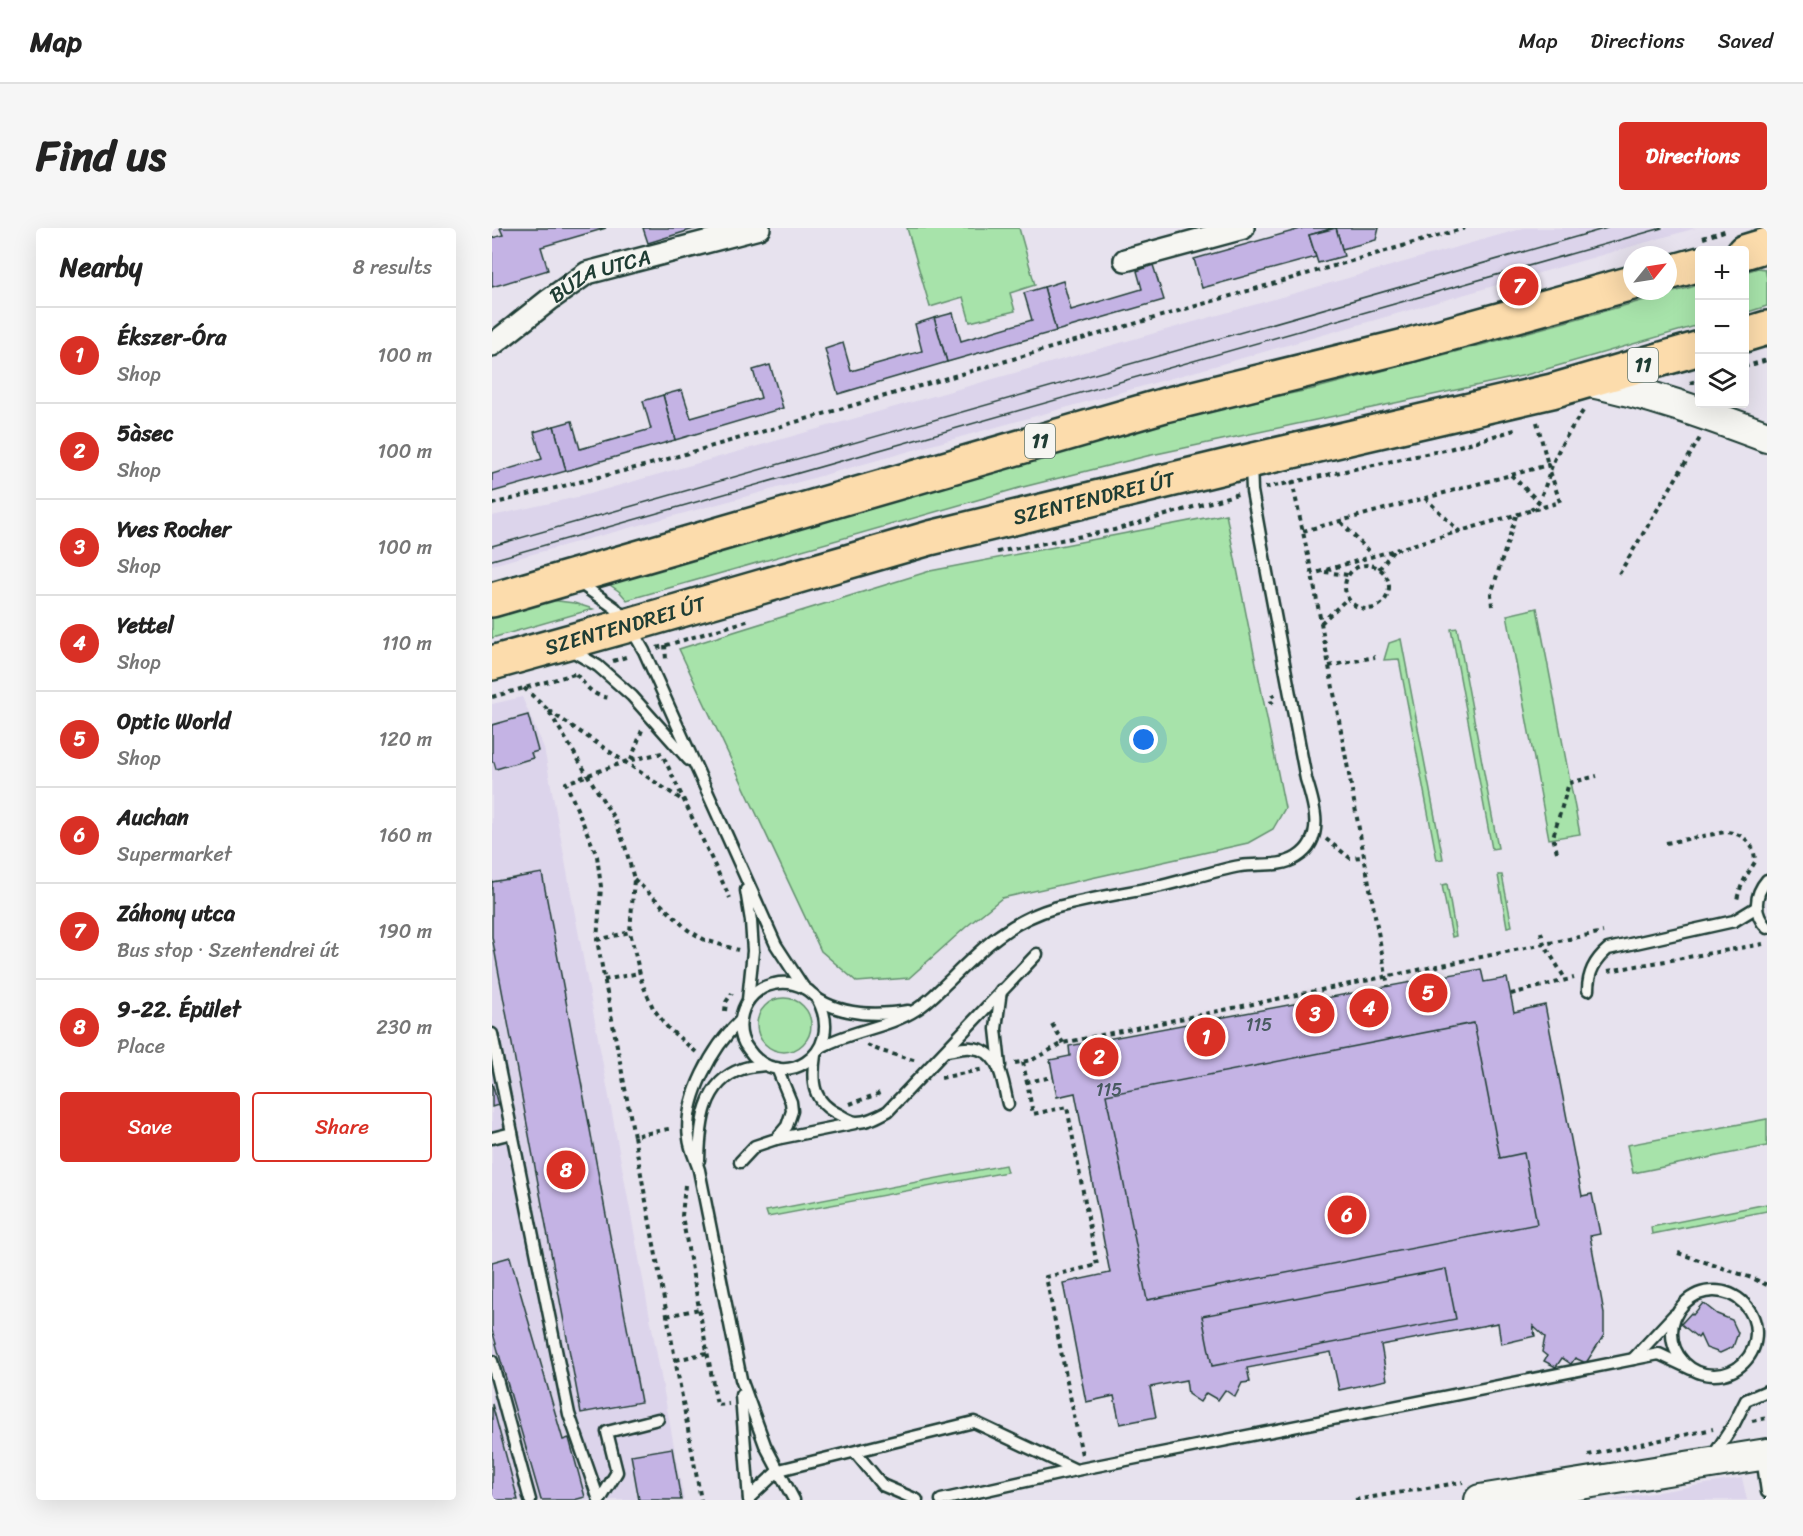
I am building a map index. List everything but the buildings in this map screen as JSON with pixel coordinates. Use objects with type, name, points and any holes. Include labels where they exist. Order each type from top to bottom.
[{"type":"main road","points":[[1749,250],[1767,245]]},
{"type":"main road","points":[[1677,270],[1695,265]]},
{"type":"main road","name":"11","points":[[492,600],[1166,405],[1409,345],[1623,286]]},
{"type":"main road","points":[[1749,333],[1767,328]]},
{"type":"main road","name":"SZENTENDREI ÚT","points":[[492,663],[560,644],[637,638],[930,538],[1251,476],[1535,416],[1588,400],[1695,350]]},
{"type":"main road","points":[[1588,400],[1617,387],[1767,437]]},
{"type":"main road","points":[[1480,1500],[1764,1454]]},
{"type":"street","name":"BÚZA UTCA","points":[[492,345],[588,273],[759,228]]},
{"type":"street","points":[[1125,260],[1186,236],[1243,228]]},
{"type":"lane","points":[[699,1170],[701,1126],[710,1096],[726,1077],[743,1068],[765,1065],[791,1068],[804,1064],[818,1051],[840,1037],[892,1022],[918,1009],[996,936],[1018,922],[1054,908],[1198,878],[1242,866],[1270,866],[1297,858],[1309,847],[1315,831],[1317,814],[1306,779],[1251,476]]},
{"type":"lane","points":[[570,576],[615,608],[637,638],[780,952],[804,988],[818,1000],[824,1011],[825,1035],[818,1051],[812,1078],[818,1095],[828,1110],[855,1123]]},
{"type":"lane","points":[[560,644],[598,666],[632,696],[697,769]]},
{"type":"lane","points":[[744,875],[753,951],[748,1000],[740,1021],[741,1034],[746,1047],[765,1065]]},
{"type":"lane","points":[[1767,880],[1761,887],[1757,907],[1759,916],[1767,928]]},
{"type":"lane","points":[[1588,990],[1589,975],[1597,959],[1608,949],[1734,921],[1757,907]]},
{"type":"lane","points":[[740,1162],[755,1146],[776,1139],[870,1120],[888,1111],[1037,954]]},
{"type":"lane","points":[[748,1000],[768,985],[792,984],[804,988]]},
{"type":"lane","points":[[1001,990],[996,1029],[1000,1066],[1008,1104]]},
{"type":"lane","points":[[818,1000],[856,1013],[878,1015],[908,1011],[932,997]]},
{"type":"lane","points":[[740,1021],[725,1035],[695,1088],[689,1110],[689,1139],[699,1170],[741,1379],[765,1445],[794,1500]]},
{"type":"lane","points":[[492,1034],[569,1414],[600,1500]]},
{"type":"lane","points":[[947,1051],[970,1047],[980,1050],[1000,1066]]},
{"type":"lane","points":[[776,1139],[787,1126],[792,1111],[791,1102],[777,1068]]},
{"type":"lane","points":[[492,1138],[512,1133]]},
{"type":"lane","points":[[941,1500],[1081,1469],[1659,1354],[1704,1374],[1719,1375],[1732,1371],[1744,1363],[1752,1352],[1756,1338],[1755,1324],[1745,1305],[1728,1293],[1714,1291],[1700,1293],[1688,1300],[1633,1359]]},
{"type":"lane","points":[[1678,1310],[1671,1336],[1674,1349],[1691,1369]]},
{"type":"lane","points":[[492,1361],[530,1500]]},
{"type":"lane","points":[[741,1379],[744,1454],[749,1499]]},
{"type":"lane","points":[[1707,1464],[1734,1425],[1746,1400],[1767,1391]]},
{"type":"lane","points":[[600,1500],[617,1472],[607,1432],[658,1419]]},
{"type":"lane","points":[[749,1499],[779,1470],[974,1422],[1081,1469]]},
{"type":"lane","points":[[855,1452],[882,1485],[916,1500]]},
{"type":"lane","points":[[1764,1454],[1767,1492]]},
{"type":"path","points":[[492,504],[647,465],[1465,228]]},
{"type":"path","points":[[1749,366],[1767,360]]},
{"type":"path","points":[[1688,383],[1695,381]]},
{"type":"path","points":[[1571,414],[1588,400]]},
{"type":"path","points":[[1529,512],[1539,502],[1566,436],[1588,400]]},
{"type":"path","points":[[986,554],[1114,530],[1251,476],[1289,467],[1449,449],[1535,416],[1560,502],[1312,574]]},
{"type":"path","points":[[1619,574],[1712,417]]},
{"type":"path","points":[[1303,531],[1548,465]]},
{"type":"path","points":[[1289,467],[1312,574],[1388,986]]},
{"type":"path","points":[[1510,475],[1543,507]]},
{"type":"path","points":[[1424,497],[1459,531]]},
{"type":"path","points":[[1492,606],[1491,594],[1516,516]]},
{"type":"path","points":[[1341,522],[1374,556]]},
{"type":"path","points":[[1379,568],[1394,550]]},
{"type":"path","points":[[1359,566],[1379,568],[1384,573],[1389,587],[1388,594],[1379,605],[1366,609],[1359,607],[1348,598],[1345,586],[1348,575],[1359,566]]},
{"type":"path","points":[[1323,572],[1348,575]]},
{"type":"path","points":[[1321,623],[1348,598]]},
{"type":"path","points":[[492,697],[598,666],[637,638],[665,645],[757,618]]},
{"type":"path","points":[[665,645],[667,666]]},
{"type":"path","points":[[1329,666],[1375,657]]},
{"type":"path","points":[[523,687],[548,710],[629,761],[685,801]]},
{"type":"path","points":[[1278,692],[1270,698],[1271,702],[1281,707]]},
{"type":"path","points":[[548,710],[615,820],[625,846],[634,879],[630,932],[639,973],[653,1008],[668,1028],[710,1062]]},
{"type":"path","points":[[629,761],[643,727]]},
{"type":"path","points":[[662,753],[629,761],[566,783],[597,856],[601,887],[597,940],[701,1500]]},
{"type":"path","points":[[1557,852],[1553,837],[1569,783],[1596,776]]},
{"type":"path","points":[[1315,831],[1350,858],[1364,856]]},
{"type":"path","points":[[1666,843],[1725,832],[1735,832],[1744,836],[1753,849],[1755,862],[1742,881],[1738,890],[1738,898],[1733,905]]},
{"type":"path","points":[[634,879],[688,930],[705,940],[744,951]]},
{"type":"path","points":[[597,940],[630,932]]},
{"type":"path","points":[[1541,932],[1544,944],[1566,980]]},
{"type":"path","points":[[928,1070],[937,1079],[1023,1062],[1032,1060],[1063,1043],[1603,932]]},
{"type":"path","points":[[1511,994],[1589,975],[1767,943]]},
{"type":"path","points":[[604,980],[639,973]]},
{"type":"path","points":[[1168,1021],[1169,1027]]},
{"type":"path","points":[[1052,1024],[1063,1043]]},
{"type":"path","points":[[859,1032],[862,1041],[870,1047],[920,1062],[915,1067]]},
{"type":"path","points":[[1023,1062],[1033,1114],[1067,1107],[1097,1265],[1046,1277],[1081,1469]]},
{"type":"path","points":[[1026,1082],[1053,1077]]},
{"type":"path","points":[[818,1095],[828,1089],[836,1100],[848,1105],[888,1089]]},
{"type":"path","points":[[634,1136],[680,1126]]},
{"type":"path","points":[[1678,1253],[1767,1285]]},
{"type":"path","points":[[667,1316],[699,1309]]},
{"type":"path","points":[[675,1360],[707,1353]]},
{"type":"path","points":[[1755,1420],[1761,1413]]},
{"type":"shaded area","points":[[1524,228],[1696,228],[1633,246],[1623,246],[1623,249],[1204,369],[492,565],[492,516],[582,496]]},
{"type":"shaded area","points":[[522,697],[544,748],[684,1500],[492,1500],[492,704]]},
{"type":"shaded area","points":[[1742,1478],[1747,1500],[1610,1500]]},
{"type":"green space","points":[[907,228],[1019,228],[1035,285],[1010,293],[1015,311],[970,322],[963,297],[930,307]]},
{"type":"green space","points":[[1765,269],[1767,306],[1749,312],[1749,300],[1749,271]]},
{"type":"green space","points":[[1695,286],[1695,326],[1526,375],[1147,456],[1019,488],[627,600],[606,582],[1144,428],[1313,389],[1645,300],[1677,300],[1677,291]]},
{"type":"green space","points":[[1226,514],[1285,808],[1273,829],[1248,843],[1002,898],[909,978],[857,982],[821,951],[679,649],[930,571]]},
{"type":"green space","points":[[539,601],[574,603],[593,609],[492,638],[492,616]]},
{"type":"green space","points":[[1537,608],[1580,834],[1549,839],[1507,615]]},
{"type":"green space","points":[[1457,628],[1498,848],[1492,849],[1451,629]]},
{"type":"green space","points":[[1401,639],[1443,859],[1437,860],[1399,659],[1384,660],[1389,643]]},
{"type":"green space","points":[[1498,875],[1502,875],[1512,926],[1507,927]]},
{"type":"green space","points":[[1447,884],[1456,936],[1452,937],[1442,885]]},
{"type":"green space","points":[[784,998],[794,1000],[803,1006],[809,1015],[811,1025],[809,1035],[803,1044],[794,1050],[784,1052],[774,1050],[765,1044],[759,1035],[757,1025],[759,1015],[765,1006],[774,1000]]},
{"type":"green space","points":[[1767,1119],[1767,1146],[1633,1173],[1627,1145]]},
{"type":"green space","points":[[1005,1165],[1007,1172],[768,1217],[766,1211]]},
{"type":"green space","points":[[1767,1204],[1767,1211],[1652,1234],[1651,1227]]},
{"type":"tram line","points":[[492,546],[1607,228]]},
{"type":"tram line","points":[[492,560],[1662,228]]},
{"type":"place","name":"Záhony utca","points":[[1519,286]]},
{"type":"place","name":"Optic World","points":[[1428,993]]},
{"type":"place","name":"Yettel","points":[[1369,1008]]},
{"type":"place","name":"Yves Rocher","points":[[1315,1014]]},
{"type":"place","name":"Ékszer-Óra","points":[[1206,1037]]},
{"type":"place","name":"5àsec","points":[[1099,1057]]},
{"type":"place","name":"9-22. Épület","points":[[566,1170]]},
{"type":"place","name":"Auchan","points":[[1347,1215]]}]
